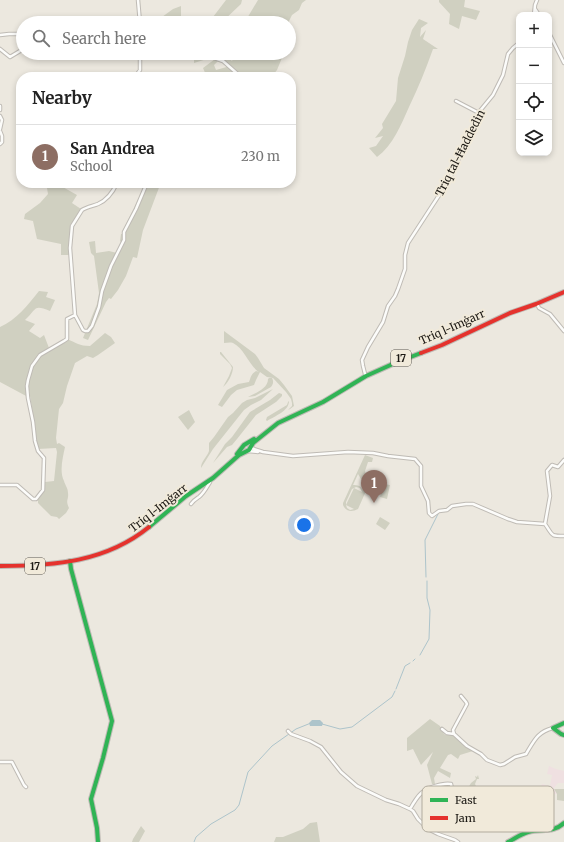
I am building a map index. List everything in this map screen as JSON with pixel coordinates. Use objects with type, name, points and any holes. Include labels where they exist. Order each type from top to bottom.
[{"type":"main road","name":"Triq l-Imġarr","points":[[0,565],[32,566],[70,561],[98,555],[118,546],[136,537],[184,497],[210,480],[249,448],[277,421],[322,400],[377,367],[436,346],[489,320],[564,291]]},
{"type":"main road","name":"Triq l-Imġarr","points":[[0,565],[31,565],[66,560],[98,553],[118,545],[135,535],[174,502],[213,475],[239,452],[249,448],[255,441],[278,423],[329,398],[366,376],[394,362],[442,345],[510,313],[536,304],[564,291]]},
{"type":"main road","points":[[70,561],[112,721],[91,799],[97,828],[98,842]]},
{"type":"main road","points":[[564,723],[553,728],[564,735]]},
{"type":"main road","points":[[554,830],[560,828],[564,823]]},
{"type":"main road","points":[[508,842],[528,832]]},
{"type":"street","points":[[138,0],[139,16]]},
{"type":"street","points":[[534,12],[537,0]]},
{"type":"street","points":[[534,8],[537,12]]},
{"type":"street","points":[[0,35],[16,34]]},
{"type":"street","points":[[552,39],[564,63]]},
{"type":"street","name":"Triq tal-Ħaddedin","points":[[365,374],[362,366],[362,360],[383,322],[388,306],[398,289],[405,269],[408,243],[449,180],[478,113],[492,95],[504,73],[509,52],[516,45]]},
{"type":"street","points":[[0,49],[10,57],[16,53]]},
{"type":"street","points":[[139,72],[140,60]]},
{"type":"street","points":[[220,60],[235,72]]},
{"type":"street","points":[[456,101],[478,113]]},
{"type":"street","points":[[0,106],[0,110]]},
{"type":"street","points":[[0,116],[2,120],[0,130],[2,142],[0,144]]},
{"type":"street","points":[[114,188],[106,199],[98,204],[84,208],[72,226],[70,248],[74,316],[85,331],[88,331],[92,326],[111,266],[124,240],[124,232],[145,188]]},
{"type":"street","points":[[536,304],[550,314],[564,331]]},
{"type":"street","points":[[0,485],[17,486],[33,499],[36,499],[43,490],[44,458],[38,452],[35,441],[28,398],[28,380],[32,366],[40,355],[67,339],[67,320],[74,316]]},
{"type":"street","points":[[249,448],[263,452]]},
{"type":"street","points":[[249,448],[263,452],[293,456],[348,452],[373,453],[415,459],[421,466],[422,486],[428,501],[429,513],[431,516],[439,511],[447,510],[452,506],[473,504],[517,522],[545,524]]},
{"type":"street","points":[[564,460],[558,466],[552,465],[547,470],[550,496],[546,509],[545,524],[552,535],[564,536]]},
{"type":"street","points":[[191,504],[194,499],[201,495],[210,480]]},
{"type":"street","points":[[454,734],[453,730],[467,704],[461,696]]},
{"type":"street","points":[[442,729],[447,733],[454,734],[467,746],[481,754],[487,760],[500,765],[515,757],[526,754],[539,734],[553,728]]},
{"type":"street","points":[[288,731],[291,734],[310,741],[320,748],[357,786],[386,800],[410,809],[422,823]]},
{"type":"street","points":[[0,762],[12,762],[26,787]]},
{"type":"street","points":[[436,786],[445,783],[451,784],[451,786]]},
{"type":"street","points":[[410,809],[417,797],[422,793]]},
{"type":"street","points":[[434,832],[458,842]]},
{"type":"shaded area","points":[[226,0],[242,0],[241,4],[228,16],[214,16]]},
{"type":"shaded area","points":[[258,0],[306,0],[302,3],[299,10],[292,16],[248,16]]},
{"type":"shaded area","points":[[439,0],[465,0],[464,7],[480,11],[476,20],[462,16],[459,29],[449,24],[450,14],[439,2]]},
{"type":"shaded area","points":[[181,6],[181,16],[163,16],[173,9]]},
{"type":"shaded area","points":[[419,19],[428,23],[421,28],[420,37],[426,30],[423,39],[438,49],[433,49],[419,86],[396,134],[388,147],[377,157],[369,148],[376,146],[383,136],[375,138],[383,128],[382,124],[396,101],[398,78],[408,42],[412,30]]},
{"type":"shaded area","points":[[194,60],[204,60],[194,63]]},
{"type":"shaded area","points":[[214,60],[219,60],[214,65],[216,70],[230,66],[224,60],[281,60],[275,72],[205,72],[203,68]]},
{"type":"shaded area","points":[[47,188],[65,188],[77,195],[72,203],[81,209],[70,225],[70,255],[61,255],[61,244],[37,239],[33,221],[24,219],[25,214],[40,203],[48,194]]},
{"type":"shaded area","points":[[144,188],[159,188],[143,230],[137,258],[133,257],[126,276],[118,290],[111,299],[109,298],[106,302],[88,340],[83,338],[97,304],[99,293],[94,256],[91,253],[89,242],[95,241],[96,253],[109,251],[117,253],[122,243],[120,241],[121,234],[123,234],[122,232]]},
{"type":"shaded area","points":[[39,291],[48,292],[46,297],[55,300],[50,311],[38,308],[34,310],[25,320],[35,324],[29,331],[40,338],[44,335],[49,348],[39,354],[32,366],[26,383],[28,397],[0,382],[0,327],[6,324],[26,307]]},
{"type":"shaded area","points":[[224,331],[255,354],[264,368],[279,379],[292,396],[294,406],[288,410],[292,406],[292,403],[286,392],[273,378],[267,377],[260,372],[254,385],[237,390],[222,407],[218,405],[227,390],[238,384],[249,382],[253,373],[256,371],[259,372],[237,345],[232,343],[224,343]]},
{"type":"shaded area","points":[[105,333],[111,337],[115,343],[93,358],[87,356],[75,363],[63,403],[59,409],[56,438],[57,444],[59,443],[65,447],[62,473],[68,491],[67,503],[69,508],[59,519],[51,516],[38,503],[38,499],[44,490],[45,482],[54,481],[57,452],[56,448],[38,449],[35,440],[34,420],[28,384],[33,367],[42,353],[65,342],[67,339],[81,345],[90,346]]},
{"type":"shaded area","points":[[220,352],[233,367],[230,378],[223,387],[232,368]]},
{"type":"shaded area","points":[[269,378],[272,378],[273,381],[271,387],[255,396],[248,397],[264,388]]},
{"type":"shaded area","points":[[273,389],[261,400],[244,410],[213,449],[201,468],[202,463],[209,451],[209,443],[228,417],[242,403]]},
{"type":"shaded area","points":[[279,393],[282,394],[282,396],[276,402],[256,415],[232,445],[227,447],[213,463],[225,444],[232,437],[250,412]]},
{"type":"shaded area","points":[[289,401],[287,408],[267,421],[266,420],[267,417],[287,405]]},
{"type":"shaded area","points":[[189,410],[195,422],[188,430],[178,417]]},
{"type":"shaded area","points":[[365,455],[373,458],[372,462],[368,462],[365,471],[367,478],[365,480],[361,479],[358,474],[353,485],[359,486],[366,491],[358,509],[354,511],[347,510],[343,503]],"holes":[[[354,488],[346,505],[352,489]],[[354,488],[360,488],[362,492]],[[346,505],[354,509],[350,510]]]},
{"type":"shaded area","points":[[384,484],[390,485],[387,499],[380,497]]},
{"type":"shaded area","points":[[380,517],[390,523],[385,530],[376,524]]},
{"type":"shaded area","points":[[430,719],[440,726],[444,734],[455,735],[464,746],[473,751],[460,755],[458,759],[451,754],[448,755],[440,768],[451,773],[450,778],[438,771],[434,778],[435,784],[432,784],[427,765],[433,752],[421,765],[413,749],[407,751],[407,738]]},
{"type":"shaded area","points":[[549,766],[564,771],[564,783],[558,783],[554,788],[554,786],[550,786],[552,775],[547,774]]},
{"type":"shaded area","points":[[478,775],[479,779],[477,779],[475,784],[476,786],[469,786],[476,779],[475,776],[477,777]]},
{"type":"shaded area","points":[[554,789],[564,789],[564,801],[557,800],[557,794]]},
{"type":"shaded area","points":[[317,822],[320,842],[274,842],[276,837],[283,837],[303,829],[310,823]]},
{"type":"shaded area","points":[[141,826],[145,831],[139,842],[132,842],[133,839]]},
{"type":"water","points":[[312,720],[320,720],[323,723],[322,726],[310,726],[309,723]]},
{"type":"waterway","points":[[426,577],[425,540],[438,514]]},
{"type":"waterway","points":[[420,655],[429,639],[430,610],[427,598],[427,581]]},
{"type":"waterway","points":[[396,689],[405,666],[410,663]]},
{"type":"waterway","points":[[322,724],[340,729],[352,727],[392,697],[395,691]]},
{"type":"waterway","points":[[194,842],[196,837],[211,824],[235,810],[239,805],[248,772],[272,746],[296,729],[311,723]]},
{"type":"traffic: fast","points":[[149,527],[186,496],[213,478],[239,455],[249,450],[253,443],[278,423],[323,402],[366,376],[421,353]]},
{"type":"traffic: fast","points":[[237,454],[244,445],[254,439]]},
{"type":"traffic: fast","points":[[70,561],[112,721],[91,799],[97,828],[98,842]]},
{"type":"traffic: fast","points":[[564,723],[553,728],[564,735]]},
{"type":"traffic: fast","points":[[554,828],[564,823]]},
{"type":"traffic: fast","points":[[508,842],[529,832]]},
{"type":"traffic: jam","points":[[421,353],[442,345],[510,313],[564,292]]},
{"type":"traffic: jam","points":[[0,566],[40,565],[79,560],[115,548],[132,539],[149,527]]},
{"type":"place","name":"San Andrea","points":[[374,503]]}]
